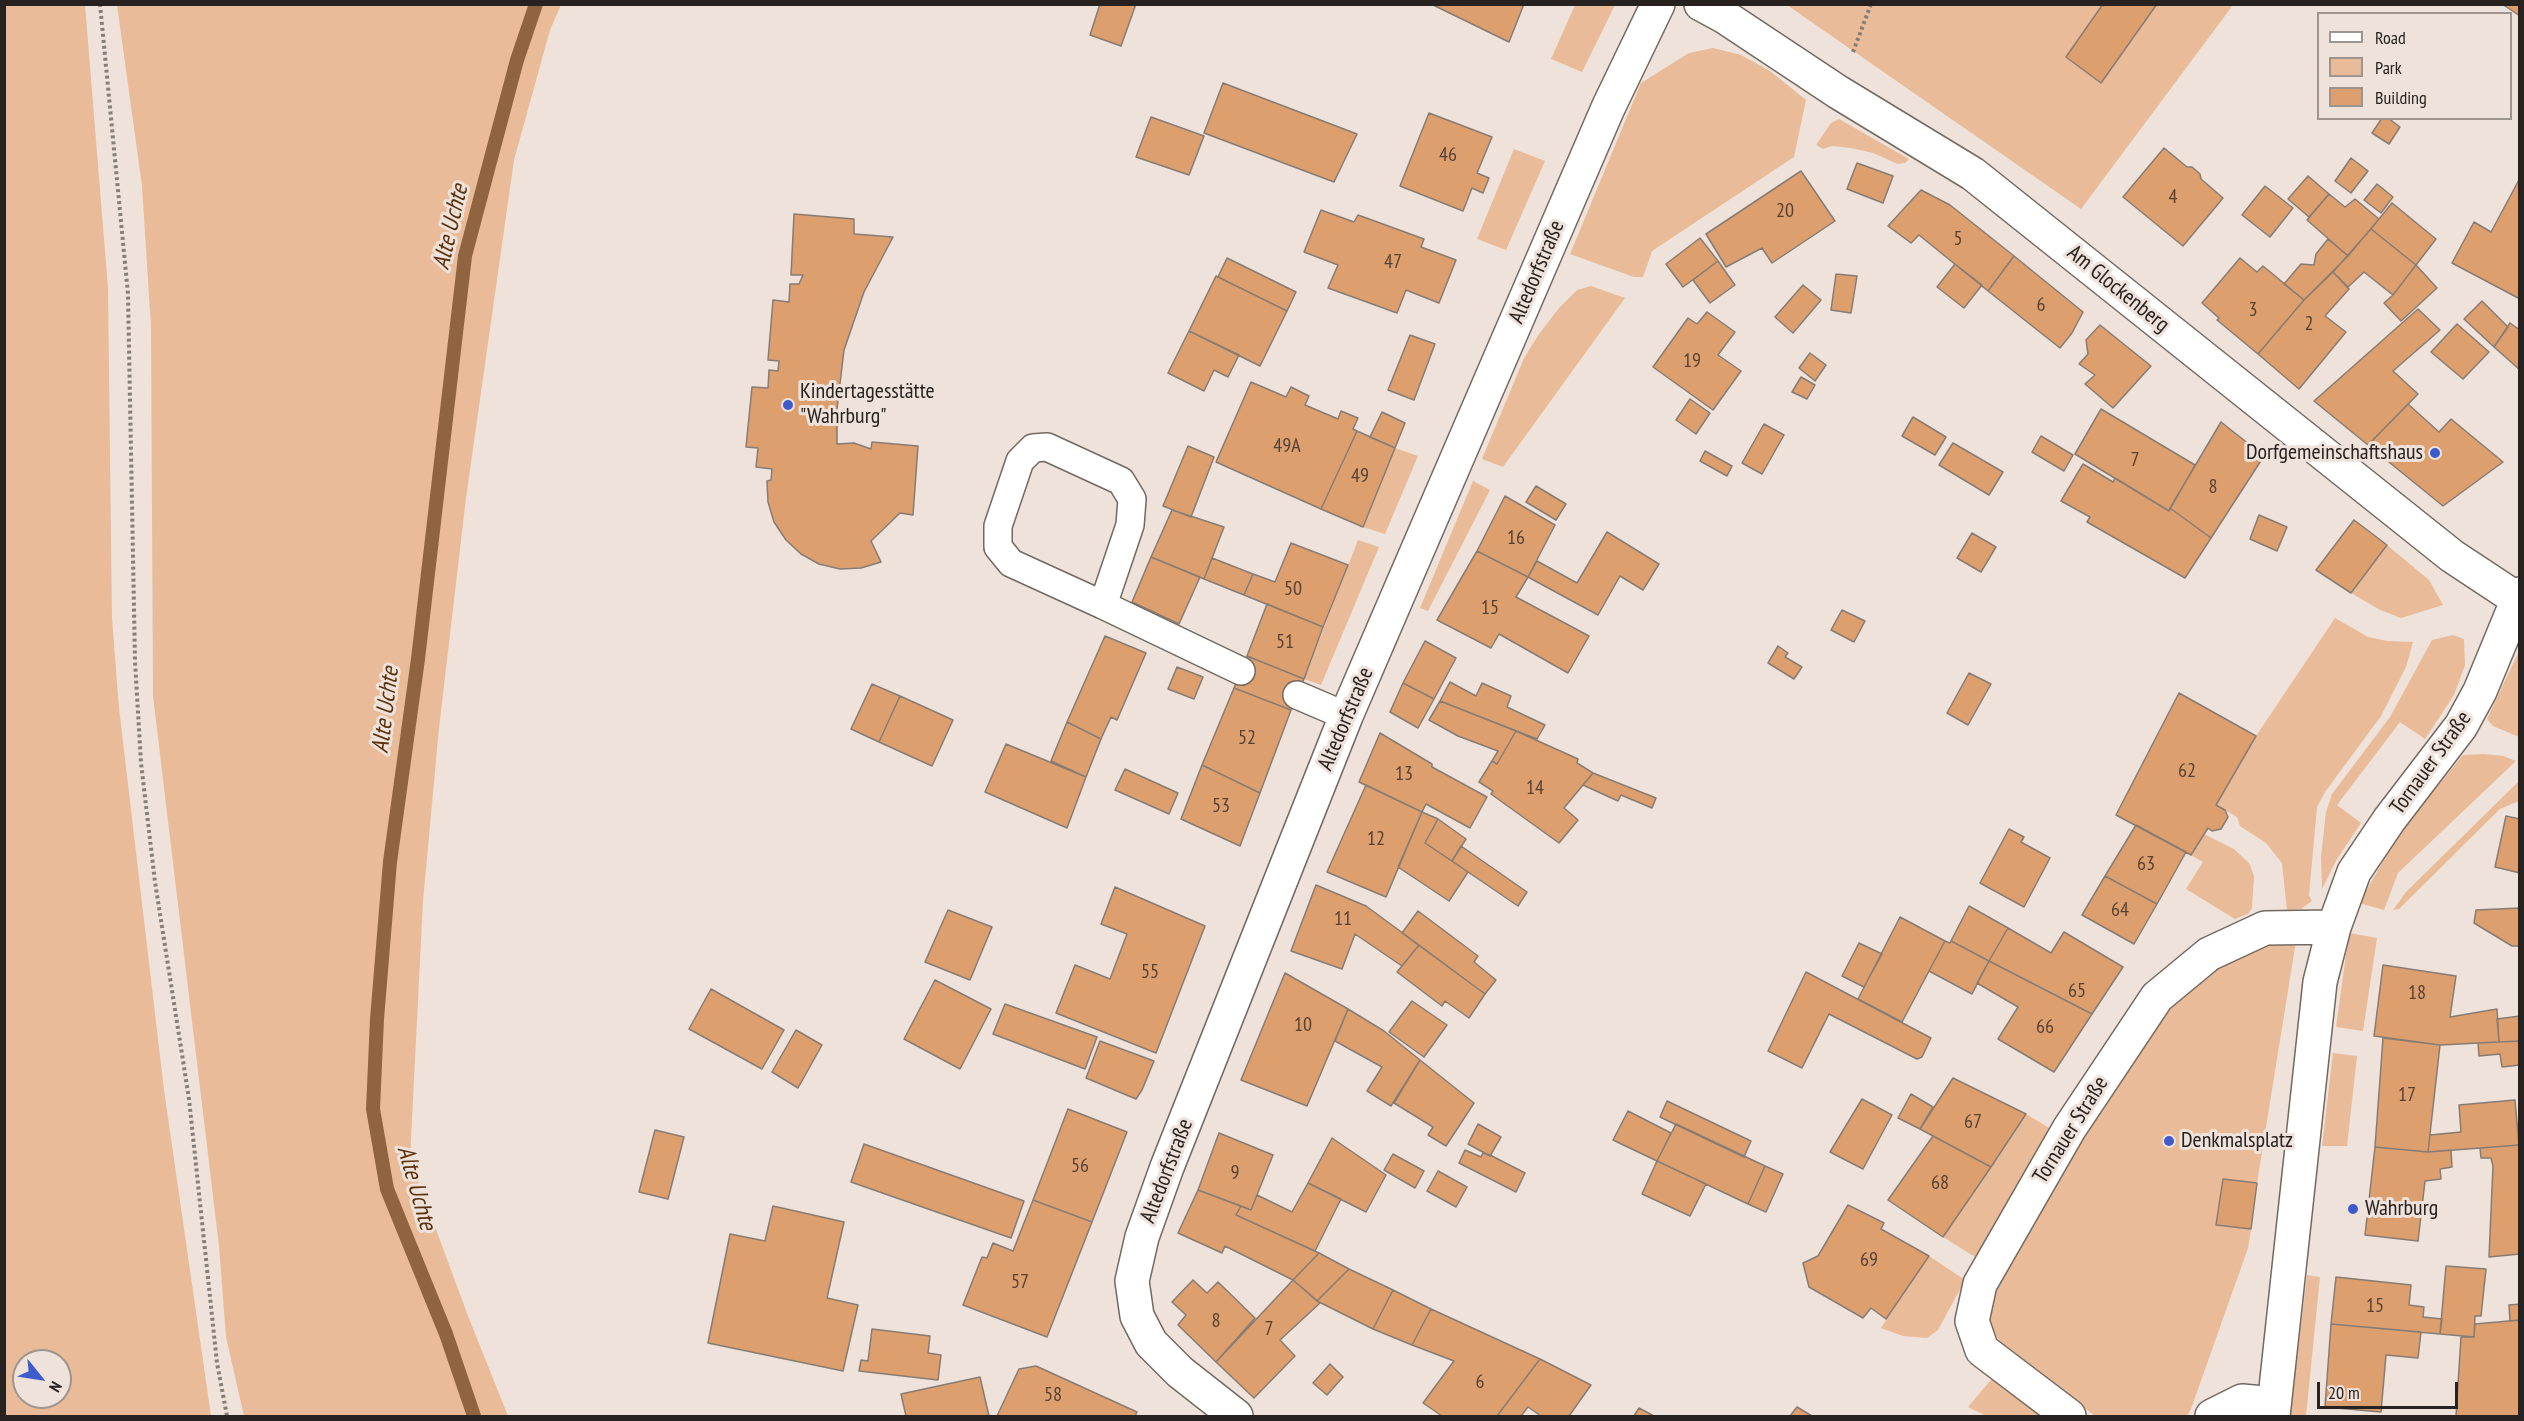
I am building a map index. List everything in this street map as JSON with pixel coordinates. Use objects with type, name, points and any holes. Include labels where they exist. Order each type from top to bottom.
[{"type":"street","name":"Altedorfstraße","points":[[1236,1416],[1180,1372],[1151,1343],[1137,1316],[1132,1281],[1142,1237],[1167,1167],[1346,716],[1608,108],[1658,4]]},
{"type":"street","name":"Am Glockenberg","points":[[1701,4],[1725,16],[1839,92],[1972,174],[2452,556],[2518,597]]},
{"type":"street","name":"Tornauer Straße","points":[[2273,1410],[2320,982],[2334,927],[2354,872],[2466,717],[2493,661],[2518,597]]},
{"type":"street","name":"Tornauer Straße","points":[[2069,1416],[1982,1350],[1972,1321],[1980,1284],[2069,1129],[2157,997],[2209,954],[2265,928],[2334,927]]},
{"type":"street","points":[[2212,1416],[2242,1401],[2273,1410]]},
{"type":"lane","points":[[1103,605],[1130,525],[1132,499],[1120,481],[1047,447],[1033,448],[1020,461],[999,526],[999,547],[1011,563],[1241,671]]},
{"type":"lane","points":[[1297,695],[1346,716]]},
{"type":"path","points":[[100,4],[128,294],[135,661],[141,763],[155,882],[189,1099],[217,1363],[227,1416]]},
{"type":"path","points":[[1839,92],[1871,4]]},
{"type":"green space","points":[[5,4],[85,5],[108,288],[112,618],[119,708],[164,1090],[211,1416],[5,1416]]},
{"type":"green space","points":[[117,5],[561,5],[550,30],[514,160],[466,498],[439,728],[423,901],[410,1159],[508,1416],[244,1416],[226,1337],[219,1246],[153,696],[151,327],[142,186]]},
{"type":"green space","points":[[1575,5],[1615,5],[1582,72],[1551,59]]},
{"type":"green space","points":[[1787,5],[2233,5],[2081,209]]},
{"type":"green space","points":[[1713,48],[1741,55],[1770,71],[1806,100],[1794,157],[1652,251],[1643,277],[1634,277],[1570,254],[1641,83],[1689,53]]},
{"type":"green space","points":[[1839,119],[1909,159],[1905,163],[1898,164],[1873,153],[1832,146],[1823,149],[1816,145],[1831,123]]},
{"type":"green space","points":[[1514,149],[1545,161],[1506,250],[1477,239]]},
{"type":"green space","points":[[1591,286],[1625,298],[1503,467],[1482,459],[1524,358],[1539,334],[1559,308],[1577,290]]},
{"type":"green space","points":[[1395,448],[1418,456],[1385,534],[1363,527]]},
{"type":"green space","points":[[1473,481],[1490,490],[1428,611],[1420,608]]},
{"type":"green space","points":[[1358,540],[1379,547],[1321,685],[1304,679]]},
{"type":"green space","points":[[2387,545],[2429,580],[2443,605],[2401,618],[2380,610],[2351,593]]},
{"type":"green space","points":[[2335,618],[2368,637],[2387,641],[2413,642],[2406,667],[2381,716],[2325,792],[2317,807],[2309,895],[2312,901],[2301,909],[2287,910],[2282,863],[2266,843],[2240,826],[2237,817],[2216,805],[2256,736]]},
{"type":"green space","points":[[2453,635],[2464,639],[2465,665],[2454,695],[2425,739],[2400,722],[2337,805],[2361,823],[2337,859],[2322,889],[2321,857],[2326,812],[2332,794],[2390,717],[2432,640]]},
{"type":"green space","points":[[2519,651],[2519,737],[2493,726],[2487,719]]},
{"type":"green space","points":[[2463,755],[2503,756],[2516,761],[2398,873],[2384,910],[2359,903],[2400,832]]},
{"type":"green space","points":[[2519,781],[2519,801],[2500,809],[2399,909],[2393,910],[2406,892]]},
{"type":"green space","points":[[2204,834],[2234,849],[2249,863],[2254,876],[2252,908],[2248,914],[2235,919],[2186,889],[2203,862],[2191,855]]},
{"type":"green space","points":[[2349,933],[2377,938],[2363,1031],[2336,1027]]},
{"type":"green space","name":"Denkmalsplatz","points":[[2296,941],[2257,1183],[2223,1179],[2216,1224],[2251,1229],[2248,1248],[2191,1409],[2187,1416],[2095,1416],[2002,1345],[1987,1321],[1993,1280],[2097,1104],[2178,992],[2250,947]]},
{"type":"green space","points":[[2333,1053],[2357,1056],[2347,1146],[2322,1146]]},
{"type":"green space","points":[[2026,1114],[2056,1132],[1975,1257],[1943,1237]]},
{"type":"green space","points":[[1929,1256],[1965,1280],[1938,1330],[1927,1338],[1903,1336],[1881,1328]]},
{"type":"green space","points":[[2307,1275],[2320,1277],[2306,1416],[2290,1416]]},
{"type":"green space","points":[[1995,1375],[2044,1416],[1986,1416],[1968,1407]]},
{"type":"building","points":[[1100,4],[1136,4],[1121,46],[1090,35]]},
{"type":"building","points":[[1431,4],[1524,4],[1509,42]]},
{"type":"building","points":[[2103,4],[2157,4],[2101,83],[2066,57]]},
{"type":"building","points":[[2502,4],[2520,4],[2520,16]]},
{"type":"building","points":[[1223,83],[1357,134],[1334,182],[1204,133]]},
{"type":"building","points":[[1429,113],[1492,137],[1477,173],[1489,178],[1483,193],[1472,188],[1463,211],[1400,186]]},
{"type":"building","points":[[1151,117],[1204,136],[1189,175],[1136,157]]},
{"type":"building","points":[[2381,120],[2391,120],[2400,127],[2389,144],[2372,133]]},
{"type":"building","points":[[2164,148],[2187,167],[2192,167],[2200,174],[2201,179],[2223,198],[2183,246],[2123,197]]},
{"type":"building","points":[[2351,158],[2368,171],[2351,193],[2335,181]]},
{"type":"building","points":[[1857,163],[1893,176],[1883,203],[1847,189]]},
{"type":"building","points":[[1801,171],[1835,221],[1772,263],[1762,248],[1726,267],[1706,234]]},
{"type":"building","points":[[2308,176],[2329,194],[2309,217],[2288,199]]},
{"type":"building","points":[[2520,178],[2520,299],[2452,263],[2474,222],[2491,232]]},
{"type":"building","points":[[2377,184],[2393,197],[2381,213],[2364,200]]},
{"type":"building","points":[[2265,186],[2293,208],[2270,237],[2242,215]]},
{"type":"building","points":[[1921,190],[1950,205],[2014,256],[1988,291],[1919,235],[1911,243],[1888,226]]},
{"type":"building","points":[[2329,194],[2345,207],[2355,199],[2379,219],[2348,256],[2307,220]]},
{"type":"building","points":[[2392,203],[2436,239],[2416,265],[2371,229]]},
{"type":"building","points":[[1321,210],[1354,222],[1358,215],[1424,239],[1421,247],[1456,260],[1439,303],[1406,290],[1397,313],[1328,288],[1338,265],[1304,252]]},
{"type":"building","points":[[794,214],[854,219],[854,234],[893,237],[864,292],[844,350],[837,409],[837,444],[854,443],[871,449],[872,442],[918,446],[913,515],[900,513],[871,541],[881,562],[861,568],[840,569],[819,564],[801,554],[786,540],[774,522],[768,502],[767,481],[771,480],[772,469],[756,467],[758,448],[746,447],[752,387],[768,388],[769,370],[778,371],[779,361],[768,360],[773,300],[789,302],[790,284],[799,284],[803,275],[791,275]]},
{"type":"building","points":[[2371,229],[2416,265],[2393,295],[2364,272],[2348,287],[2333,272]]},
{"type":"building","points":[[1700,238],[1718,261],[1683,287],[1666,264]]},
{"type":"building","points":[[2328,239],[2348,256],[2304,300],[2284,284],[2301,264],[2314,265],[2316,254]]},
{"type":"building","points":[[2014,256],[2083,312],[2072,333],[2060,348],[1988,291]]},
{"type":"building","points":[[1227,258],[1296,292],[1287,311],[1218,277]]},
{"type":"building","points":[[2240,258],[2257,272],[2263,266],[2304,300],[2258,354],[2217,320],[2219,318],[2202,303]]},
{"type":"building","points":[[1718,261],[1735,285],[1710,303],[1693,280]]},
{"type":"building","points":[[1955,264],[1982,285],[1964,308],[1937,287]]},
{"type":"building","points":[[2416,265],[2437,288],[2401,321],[2384,303]]},
{"type":"building","points":[[2333,272],[2349,289],[2325,316],[2346,332],[2299,389],[2258,354],[2304,300]]},
{"type":"building","points":[[1836,274],[1857,276],[1851,313],[1831,310]]},
{"type":"building","points":[[1216,276],[1287,311],[1260,366],[1189,331]]},
{"type":"building","points":[[1803,285],[1821,300],[1793,333],[1775,317]]},
{"type":"building","points":[[2482,301],[2508,327],[2494,347],[2464,319]]},
{"type":"building","points":[[2418,309],[2440,330],[2393,371],[2418,394],[2368,445],[2314,401]]},
{"type":"building","points":[[1707,312],[1735,332],[1718,355],[1741,371],[1713,410],[1653,367],[1688,318],[1697,324]]},
{"type":"building","points":[[2510,323],[2520,330],[2520,370],[2494,347]]},
{"type":"building","points":[[2457,324],[2489,352],[2463,379],[2431,352]]},
{"type":"building","points":[[2100,325],[2151,366],[2113,408],[2085,384],[2095,375],[2079,364],[2088,354],[2086,340]]},
{"type":"building","points":[[1189,331],[1239,355],[1228,377],[1214,370],[1204,391],[1168,373]]},
{"type":"building","points":[[1410,335],[1435,344],[1414,400],[1388,390]]},
{"type":"building","points":[[1810,353],[1826,365],[1815,381],[1799,368]]},
{"type":"building","points":[[1801,377],[1815,385],[1807,399],[1792,392]]},
{"type":"building","points":[[1251,382],[1286,397],[1291,387],[1309,396],[1305,405],[1338,419],[1341,411],[1358,418],[1353,429],[1357,431],[1321,509],[1216,462]]},
{"type":"building","points":[[1690,399],[1710,413],[1696,434],[1676,420]]},
{"type":"building","name":"Dorfgemeinschaftshaus","points":[[2408,404],[2439,432],[2451,419],[2503,462],[2443,506],[2368,445]]},
{"type":"building","points":[[2101,409],[2195,465],[2169,511],[2075,454]]},
{"type":"building","points":[[1382,412],[1405,423],[1395,448],[1370,437]]},
{"type":"building","points":[[1913,417],[1946,437],[1935,455],[1902,436]]},
{"type":"building","points":[[2221,422],[2264,456],[2211,538],[2170,508]]},
{"type":"building","points":[[1764,424],[1784,435],[1762,474],[1742,463]]},
{"type":"building","points":[[1357,431],[1395,448],[1363,527],[1321,509]]},
{"type":"building","points":[[2041,436],[2073,455],[2064,471],[2032,452]]},
{"type":"building","points":[[1953,443],[2003,472],[1989,495],[1939,465]]},
{"type":"building","points":[[1188,446],[1214,457],[1191,517],[1163,506]]},
{"type":"building","points":[[1705,451],[1732,466],[1727,476],[1700,461]]},
{"type":"building","points":[[2083,464],[2113,482],[2115,478],[2169,511],[2170,508],[2211,538],[2185,578],[2087,522],[2090,517],[2061,501]]},
{"type":"building","points":[[1536,486],[1566,504],[1556,520],[1526,502]]},
{"type":"building","points":[[1505,496],[1555,525],[1528,577],[1477,551]]},
{"type":"building","points":[[1172,510],[1224,527],[1204,579],[1151,557]]},
{"type":"building","points":[[2259,515],[2287,527],[2277,551],[2250,539]]},
{"type":"building","points":[[2354,520],[2387,545],[2351,593],[2316,570]]},
{"type":"building","points":[[1607,532],[1659,564],[1643,590],[1620,576],[1598,615],[1528,577],[1537,561],[1577,583]]},
{"type":"building","points":[[1972,533],[1996,547],[1981,572],[1957,558]]},
{"type":"building","points":[[1291,543],[1348,565],[1323,627],[1244,595],[1253,574],[1275,582]]},
{"type":"building","points":[[1477,551],[1528,577],[1516,597],[1589,636],[1568,673],[1499,634],[1491,648],[1437,620]]},
{"type":"building","points":[[1151,557],[1200,577],[1179,624],[1132,602]]},
{"type":"building","points":[[1212,558],[1253,574],[1244,595],[1204,579]]},
{"type":"building","points":[[1267,604],[1323,627],[1304,679],[1247,656]]},
{"type":"building","points":[[1842,610],[1865,621],[1854,642],[1831,630]]},
{"type":"building","points":[[1105,636],[1146,653],[1117,720],[1111,717],[1101,739],[1067,722]]},
{"type":"building","points":[[1425,641],[1456,658],[1434,699],[1403,683]]},
{"type":"building","points":[[1778,646],[1788,653],[1785,657],[1802,667],[1794,679],[1768,663]]},
{"type":"building","points":[[1247,656],[1304,679],[1291,710],[1234,688]]},
{"type":"building","points":[[1177,667],[1203,677],[1194,699],[1168,689]]},
{"type":"building","points":[[1969,673],[1991,684],[1968,725],[1947,713]]},
{"type":"building","points":[[1450,682],[1476,696],[1482,683],[1511,696],[1507,707],[1545,725],[1537,739],[1440,701]]},
{"type":"building","points":[[1403,683],[1434,699],[1418,728],[1390,712]]},
{"type":"building","points":[[872,684],[900,696],[879,742],[851,729]]},
{"type":"building","points":[[1234,688],[1291,710],[1260,793],[1202,765]]},
{"type":"building","points":[[2179,693],[2256,736],[2216,805],[2225,810],[2228,817],[2221,829],[2212,831],[2208,828],[2191,855],[2116,815]]},
{"type":"building","points":[[900,696],[953,720],[932,766],[879,742]]},
{"type":"building","points":[[1440,701],[1516,731],[1497,764],[1492,761],[1498,751],[1458,736],[1429,720]]},
{"type":"building","points":[[1067,722],[1101,739],[1086,777],[1051,761]]},
{"type":"building","points":[[1516,731],[1578,759],[1577,763],[1593,773],[1564,808],[1578,820],[1559,843],[1491,794],[1493,791],[1479,782],[1492,761],[1497,764]]},
{"type":"building","points":[[1380,733],[1432,764],[1432,767],[1487,797],[1470,828],[1426,804],[1422,812],[1359,782]]},
{"type":"building","points":[[1006,744],[1086,777],[1067,828],[985,792]]},
{"type":"building","points":[[1202,765],[1260,793],[1240,846],[1181,819]]},
{"type":"building","points":[[1125,769],[1178,793],[1169,814],[1115,790]]},
{"type":"building","points":[[1593,773],[1656,798],[1652,808],[1621,795],[1618,801],[1583,785]]},
{"type":"building","points":[[1366,785],[1422,812],[1386,897],[1327,872]]},
{"type":"building","points":[[1422,812],[1438,819],[1425,843],[1468,872],[1449,901],[1398,867]]},
{"type":"building","points":[[2506,816],[2520,819],[2520,873],[2495,867]]},
{"type":"building","points":[[1438,819],[1466,839],[1452,861],[1425,843]]},
{"type":"building","points":[[2136,825],[2186,852],[2157,904],[2105,876]]},
{"type":"building","points":[[2009,829],[2024,837],[2021,842],[2050,858],[2024,907],[1980,883]]},
{"type":"building","points":[[1461,846],[1527,892],[1518,906],[1452,861]]},
{"type":"building","points":[[2105,876],[2157,904],[2134,944],[2082,915]]},
{"type":"building","points":[[1316,885],[1366,906],[1419,945],[1402,966],[1355,934],[1342,969],[1291,951]]},
{"type":"building","points":[[1115,887],[1205,926],[1156,1053],[1056,1013],[1075,965],[1110,979],[1127,934],[1101,924]]},
{"type":"building","points":[[1969,906],[2008,928],[1989,961],[1951,941]]},
{"type":"building","points":[[2520,908],[2520,946],[2512,946],[2474,923],[2476,910]]},
{"type":"building","points":[[948,910],[992,927],[970,980],[925,962]]},
{"type":"building","points":[[1418,911],[1478,956],[1474,962],[1496,980],[1485,994],[1402,933]]},
{"type":"building","points":[[1900,917],[1945,941],[1902,1022],[1858,999]]},
{"type":"building","points":[[2008,928],[2051,953],[2064,932],[2123,967],[2092,1014],[1989,961]]},
{"type":"building","points":[[1945,941],[1950,943],[1951,941],[1989,961],[1972,994],[1929,971]]},
{"type":"building","points":[[1859,943],[1882,954],[1864,987],[1842,976]]},
{"type":"building","points":[[1419,945],[1485,994],[1469,1018],[1445,1001],[1442,1006],[1397,972]]},
{"type":"building","points":[[1989,961],[2092,1014],[2054,1072],[1998,1039],[2018,1007],[1977,983]]},
{"type":"building","points":[[2383,965],[2456,976],[2450,1017],[2497,1009],[2499,1042],[2440,1045],[2374,1036]]},
{"type":"building","points":[[1806,972],[1931,1038],[1922,1057],[1917,1059],[1829,1014],[1802,1068],[1768,1051]]},
{"type":"building","points":[[1285,973],[1348,1009],[1307,1106],[1241,1080]]},
{"type":"building","points":[[935,980],[991,1009],[960,1069],[904,1039]]},
{"type":"building","points":[[711,989],[784,1030],[762,1069],[689,1029]]},
{"type":"building","points":[[1412,1001],[1447,1025],[1424,1057],[1389,1032]]},
{"type":"building","points":[[1005,1004],[1097,1037],[1085,1069],[993,1034]]},
{"type":"building","points":[[1348,1009],[1384,1031],[1420,1060],[1391,1106],[1367,1091],[1382,1067],[1335,1041]]},
{"type":"building","points":[[2520,1016],[2520,1041],[2499,1042],[2497,1019]]},
{"type":"building","points":[[796,1030],[822,1045],[798,1088],[772,1072]]},
{"type":"building","points":[[2383,1038],[2440,1045],[2428,1152],[2375,1147]]},
{"type":"building","points":[[1100,1041],[1154,1061],[1136,1099],[1086,1078]]},
{"type":"building","points":[[2520,1041],[2520,1065],[2502,1067],[2500,1054],[2479,1056],[2478,1043]]},
{"type":"building","points":[[1420,1060],[1474,1103],[1446,1146],[1428,1135],[1433,1127],[1394,1103]]},
{"type":"building","points":[[1953,1078],[2026,1114],[1991,1167],[1920,1129]]},
{"type":"building","points":[[1911,1094],[1933,1107],[1920,1129],[1898,1118]]},
{"type":"building","points":[[1862,1099],[1892,1115],[1863,1169],[1830,1152]]},
{"type":"building","points":[[2515,1100],[2519,1145],[2428,1152],[2430,1135],[2461,1132],[2459,1105]]},
{"type":"building","points":[[1667,1101],[1751,1141],[1744,1157],[1660,1117]]},
{"type":"building","points":[[1068,1109],[1127,1132],[1092,1222],[1033,1200]]},
{"type":"building","points":[[1628,1111],[1671,1133],[1657,1161],[1613,1140]]},
{"type":"building","points":[[1478,1124],[1501,1137],[1490,1156],[1468,1144]]},
{"type":"building","points":[[1676,1124],[1765,1166],[1748,1204],[1657,1161]]},
{"type":"building","points":[[655,1130],[684,1137],[668,1199],[639,1192]]},
{"type":"building","points":[[1219,1133],[1273,1155],[1251,1210],[1198,1190]]},
{"type":"building","points":[[1933,1136],[1991,1167],[1943,1237],[1888,1200]]},
{"type":"building","points":[[1332,1138],[1386,1175],[1366,1212],[1308,1183]]},
{"type":"building","points":[[864,1144],[1024,1201],[1011,1238],[851,1182]]},
{"type":"building","points":[[2519,1145],[2520,1254],[2489,1257],[2493,1166],[2491,1158],[2481,1158],[2480,1148]]},
{"type":"building","points":[[2375,1147],[2428,1152],[2451,1150],[2452,1167],[2440,1169],[2441,1179],[2425,1181],[2418,1241],[2365,1235]]},
{"type":"building","points":[[1465,1150],[1481,1157],[1483,1153],[1490,1155],[1525,1173],[1516,1192],[1459,1163]]},
{"type":"building","points":[[1393,1154],[1424,1171],[1415,1188],[1384,1170]]},
{"type":"building","points":[[1657,1161],[1706,1184],[1690,1216],[1642,1194]]},
{"type":"building","points":[[1765,1166],[1783,1174],[1766,1212],[1748,1204]]},
{"type":"building","points":[[1438,1171],[1467,1187],[1456,1207],[1427,1191]]},
{"type":"building","points":[[2223,1179],[2257,1183],[2251,1229],[2216,1225]]},
{"type":"building","points":[[1308,1183],[1341,1199],[1315,1251],[1236,1215],[1241,1206],[1251,1210],[1257,1195],[1292,1212]]},
{"type":"building","points":[[1198,1190],[1241,1206],[1236,1215],[1319,1253],[1293,1280],[1225,1246],[1222,1253],[1178,1233]]},
{"type":"building","points":[[1033,1200],[1092,1222],[1047,1337],[963,1305],[982,1257],[987,1258],[993,1243],[1013,1251]]},
{"type":"building","points":[[1848,1205],[1884,1223],[1881,1229],[1929,1256],[1886,1319],[1871,1308],[1863,1318],[1809,1287],[1803,1263],[1818,1256]]},
{"type":"building","points":[[773,1206],[844,1222],[827,1298],[858,1305],[843,1371],[708,1343],[730,1234],[765,1241]]},
{"type":"building","points":[[1319,1253],[1349,1269],[1317,1301],[1293,1280]]},
{"type":"building","points":[[2446,1266],[2486,1269],[2481,1316],[2475,1316],[2474,1337],[2440,1334]]},
{"type":"building","points":[[1349,1269],[1393,1290],[1373,1329],[1317,1301]]},
{"type":"building","points":[[2336,1277],[2411,1285],[2409,1305],[2424,1307],[2423,1317],[2442,1319],[2440,1334],[2331,1324]]},
{"type":"building","points":[[1193,1280],[1207,1293],[1218,1282],[1255,1318],[1216,1362],[1178,1325],[1186,1315],[1172,1302]]},
{"type":"building","points":[[1293,1280],[1320,1303],[1280,1340],[1295,1356],[1254,1398],[1216,1362]]},
{"type":"building","points":[[1393,1290],[1431,1309],[1412,1345],[1373,1329]]},
{"type":"building","points":[[2520,1304],[2520,1320],[2510,1321],[2509,1305]]},
{"type":"building","points":[[1431,1309],[1540,1359],[1497,1416],[1442,1416],[1423,1403],[1454,1361],[1412,1345]]},
{"type":"building","points":[[2520,1320],[2520,1416],[2456,1416],[2461,1337],[2474,1337],[2475,1324]]},
{"type":"building","points":[[2331,1324],[2421,1332],[2418,1358],[2386,1355],[2381,1412],[2325,1407]]},
{"type":"building","points":[[872,1329],[930,1336],[928,1353],[941,1355],[938,1380],[859,1371],[861,1360],[868,1361]]},
{"type":"building","points":[[1540,1359],[1591,1385],[1569,1416],[1541,1416],[1528,1407],[1521,1416],[1497,1416]]},
{"type":"building","points":[[1330,1364],[1343,1377],[1327,1395],[1313,1383]]},
{"type":"building","points":[[1036,1366],[1137,1412],[1135,1416],[997,1416],[1019,1369]]},
{"type":"building","points":[[980,1377],[989,1416],[906,1416],[901,1394]]},
{"type":"building","points":[[1797,1407],[1812,1416],[1790,1416]]},
{"type":"building","points":[[1639,1408],[1654,1416],[1634,1416]]},
{"type":"waterway","name":"Alte Uchte","points":[[474,1416],[446,1334],[387,1189],[373,1109],[377,1019],[390,862],[418,659],[465,256],[517,60],[536,4]]},
{"type":"place","name":"Kindertagesstätte \"Wahrburg\"","points":[[788,405]]},
{"type":"place","name":"Dorfgemeinschaftshaus","points":[[2435,453]]},
{"type":"place","name":"Denkmalsplatz","points":[[2169,1141]]},
{"type":"place","name":"Wahrburg","points":[[2353,1209]]}]
